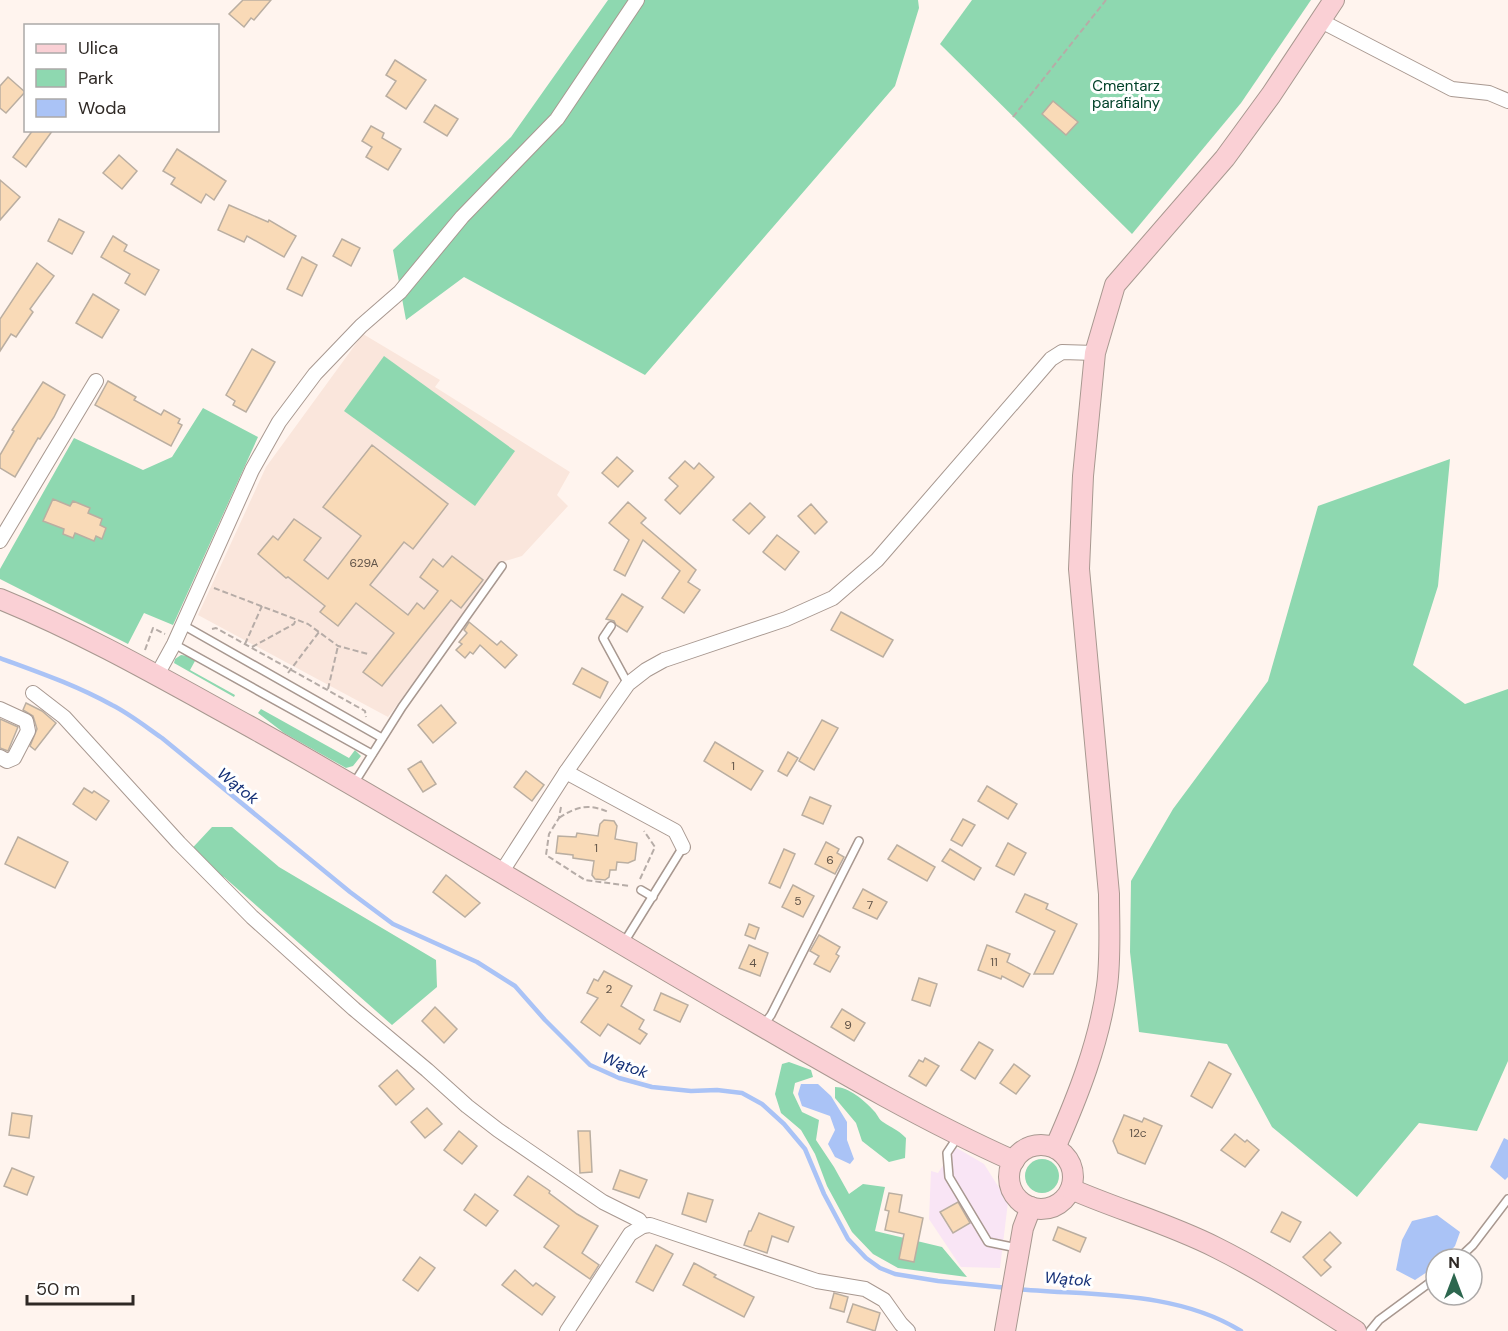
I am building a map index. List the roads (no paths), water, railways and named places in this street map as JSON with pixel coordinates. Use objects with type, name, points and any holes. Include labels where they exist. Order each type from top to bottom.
[{"type":"street","points":[[157,675],[172,640],[183,625],[252,470],[279,422],[315,374],[361,326],[400,291],[462,217],[557,119],[637,0]]},
{"type":"street","points":[[1055,1148],[1082,1086],[1098,1031],[1107,986],[1109,894],[1079,569],[1083,476],[1095,353],[1115,285],[1225,158],[1334,0]]},
{"type":"street","points":[[1321,21],[1452,89],[1489,93],[1508,101]]},
{"type":"street","points":[[501,873],[566,772],[628,684],[664,660],[786,619],[833,598],[877,560],[1051,359],[1062,352],[1095,353]]},
{"type":"street","points":[[0,541],[96,381]]},
{"type":"street","points":[[0,599],[64,627],[157,675],[353,786],[763,1026],[959,1135],[1014,1161]]},
{"type":"street","points":[[33,693],[64,717],[179,843],[252,917],[354,1009],[498,1130],[603,1202],[639,1220],[643,1226]]},
{"type":"street","points":[[0,709],[26,722],[28,731],[14,758],[7,761],[0,757]]},
{"type":"street","points":[[566,772],[675,831],[683,847]]},
{"type":"street","points":[[1045,1145],[1055,1148],[1063,1154],[1072,1169],[1071,1189],[1059,1204],[1049,1208],[1031,1208],[1019,1200],[1010,1185],[1014,1161],[1024,1150],[1034,1146],[1045,1145]]},
{"type":"street","points":[[1071,1189],[1215,1247],[1271,1277],[1356,1331]]},
{"type":"street","points":[[1005,1331],[1017,1256],[1023,1228],[1031,1208]]},
{"type":"street","points":[[567,1331],[630,1234],[643,1226],[665,1229],[817,1281],[866,1289],[884,1300],[901,1329]]},
{"type":"lane","points":[[353,786],[409,697],[502,566]]},
{"type":"lane","points":[[183,625],[382,738]]},
{"type":"lane","points":[[611,626],[603,638],[628,684]]},
{"type":"lane","points":[[172,640],[372,754]]},
{"type":"lane","points":[[763,1026],[771,1015],[859,841]]},
{"type":"lane","points":[[622,945],[683,847]]},
{"type":"lane","points":[[641,890],[653,897]]},
{"type":"lane","points":[[959,1135],[947,1153],[949,1176],[988,1242],[1017,1256]]},
{"type":"lane","points":[[1471,1247],[1508,1199]]},
{"type":"lane","points":[[1370,1331],[1379,1320],[1424,1287]]},
{"type":"water","points":[[801,1084],[818,1084],[831,1096],[847,1122],[847,1140],[854,1159],[850,1164],[835,1157],[828,1144],[835,1130],[830,1116],[802,1106],[798,1094]]},
{"type":"water","points":[[1504,1138],[1508,1140],[1508,1177],[1505,1180],[1490,1167]]},
{"type":"water","points":[[1437,1215],[1460,1232],[1454,1247],[1424,1247],[1424,1274],[1415,1280],[1396,1270],[1402,1240],[1412,1221]]},
{"type":"waterway","name":"Wątok","points":[[0,658],[85,691],[138,721],[393,924],[477,962],[515,986],[590,1065],[619,1078],[652,1087],[742,1093],[762,1104],[784,1124],[805,1149],[824,1194],[848,1239],[866,1258],[880,1268],[895,1274],[938,1281],[1008,1288]]},
{"type":"waterway","name":"Wątok","points":[[1016,1289],[1132,1297],[1161,1302],[1189,1308],[1241,1331]]},
{"type":"park label","name":"Cmentarz parafialny","points":[[1126,94]]}]
